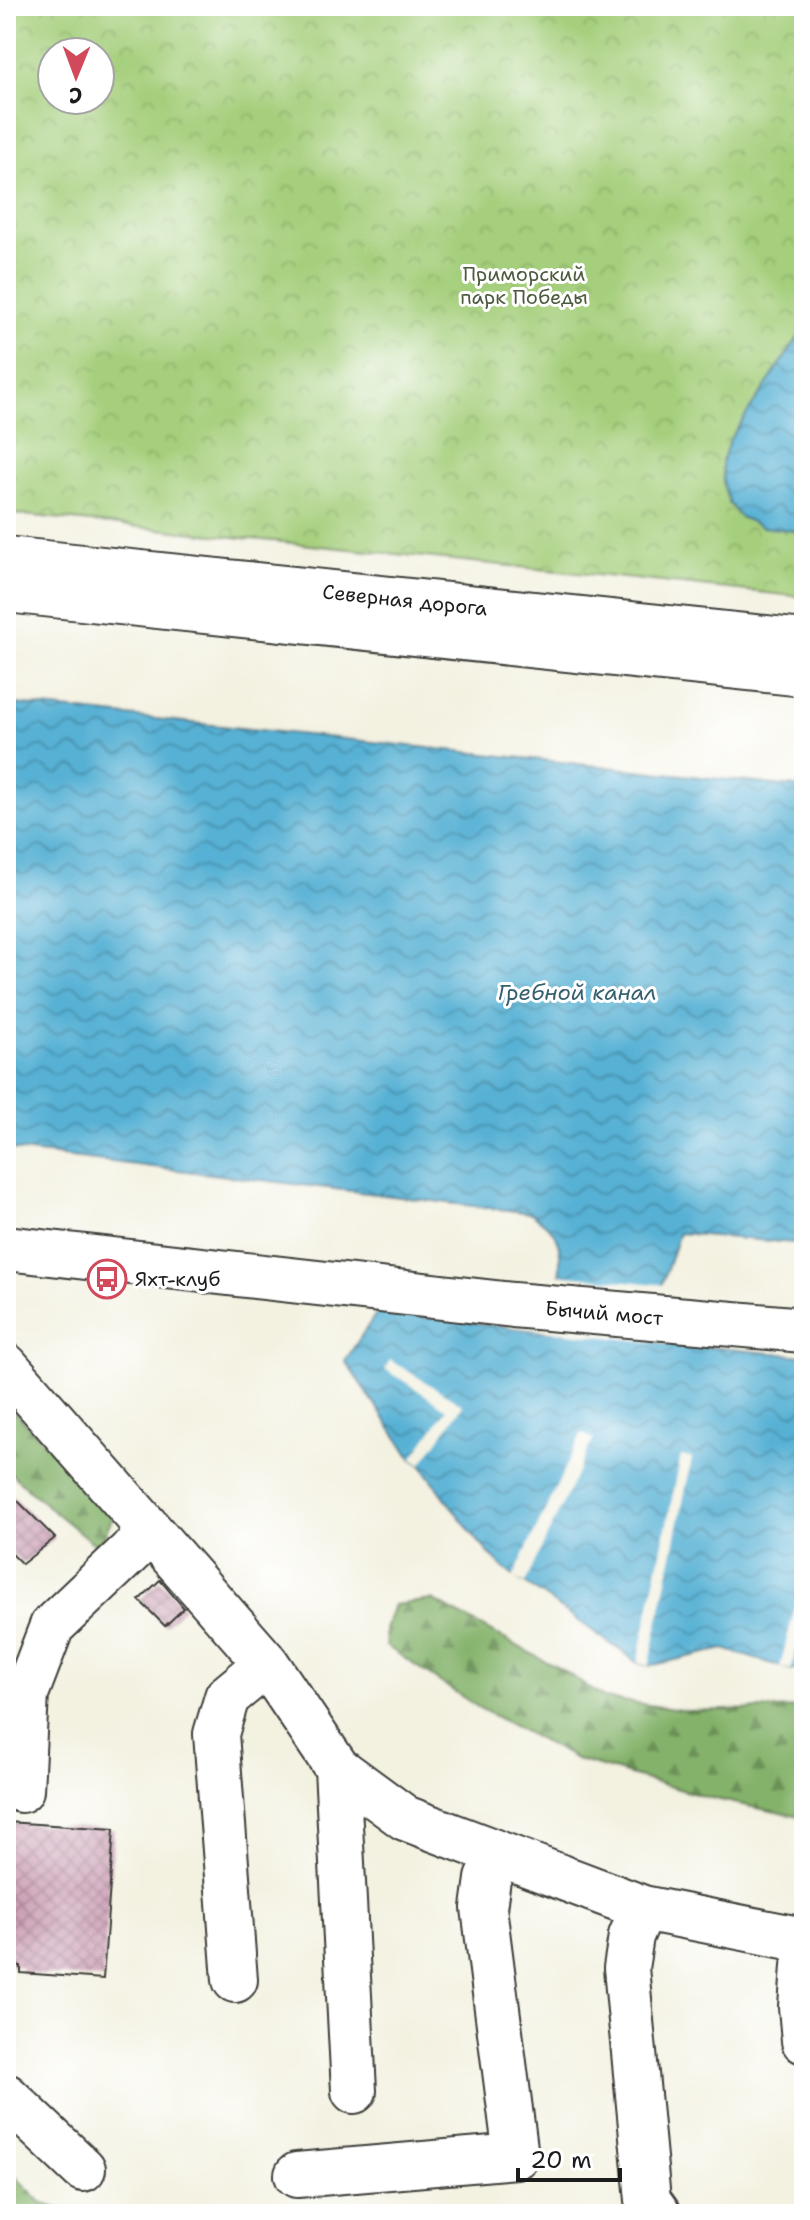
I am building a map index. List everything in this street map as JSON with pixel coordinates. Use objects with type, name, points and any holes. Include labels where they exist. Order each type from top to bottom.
[{"type":"street","name":"Северная дорога","points":[[6,559],[804,642]]},
{"type":"street","name":"Северная дорога","points":[[6,590],[804,674]]},
{"type":"street","name":"Бычий мост","points":[[6,1248],[513,1305],[804,1330]]},
{"type":"street","points":[[6,1366],[267,1664],[337,1768],[405,1818],[643,1908],[804,1940]]},
{"type":"street","points":[[21,1790],[26,1694],[52,1626],[150,1533]]},
{"type":"street","points":[[235,1980],[216,1734],[227,1697],[267,1664]]},
{"type":"street","points":[[337,1768],[354,2091]]},
{"type":"street","points":[[297,2175],[516,2156],[484,1908],[488,1879],[498,1854]]},
{"type":"street","points":[[643,1908],[631,1936],[626,1968],[648,2200],[658,2214]]},
{"type":"street","points":[[804,1966],[801,2007],[804,2041]]},
{"type":"street","points":[[6,2096],[83,2169]]},
{"type":"green space","name":"Приморский парк Победы","points":[[6,6],[804,6],[804,597],[6,513]]},
{"type":"green space","points":[[6,1403],[114,1515],[98,1547],[6,1469]]},
{"type":"green space","points":[[432,1600],[564,1671],[604,1698],[687,1711],[804,1708],[804,1818],[706,1797],[578,1760],[479,1708],[386,1646],[385,1629],[394,1605]]},
{"type":"green space","points":[[6,2167],[42,2203],[74,2214],[25,2214],[6,2207]]},
{"type":"water","points":[[804,329],[804,532],[762,527],[740,517],[729,503],[723,484],[722,462],[730,439]]},
{"type":"water","name":"Гребной канал","points":[[6,703],[804,788],[804,1244],[679,1233],[660,1290],[654,1342],[804,1356],[804,1665],[791,1670],[724,1649],[649,1666],[638,1663],[497,1562],[421,1465],[412,1459],[345,1361],[377,1312],[553,1332],[560,1249],[553,1232],[531,1213],[6,1149]]},
{"type":"pier","points":[[555,1274],[666,1285],[658,1339],[694,1342],[693,1346],[511,1327],[512,1323],[555,1292]]},
{"type":"pier","points":[[390,1360],[463,1405],[421,1465],[412,1459],[447,1409],[385,1369]]},
{"type":"pier","points":[[582,1433],[593,1439],[525,1583],[513,1578]]},
{"type":"pier","points":[[681,1456],[692,1458],[649,1666],[638,1663]]},
{"type":"pier","points":[[804,1572],[804,1618],[791,1670],[780,1667]]},
{"type":"building","points":[[6,1489],[55,1538],[22,1564],[6,1548]]},
{"type":"building","points":[[160,1580],[184,1608],[165,1626],[139,1600]]},
{"type":"building","points":[[6,1822],[114,1829],[103,1979],[21,1973],[21,1966],[6,1965]]},
{"type":"place","name":"Яхт-клуб","points":[[107,1279]]}]
